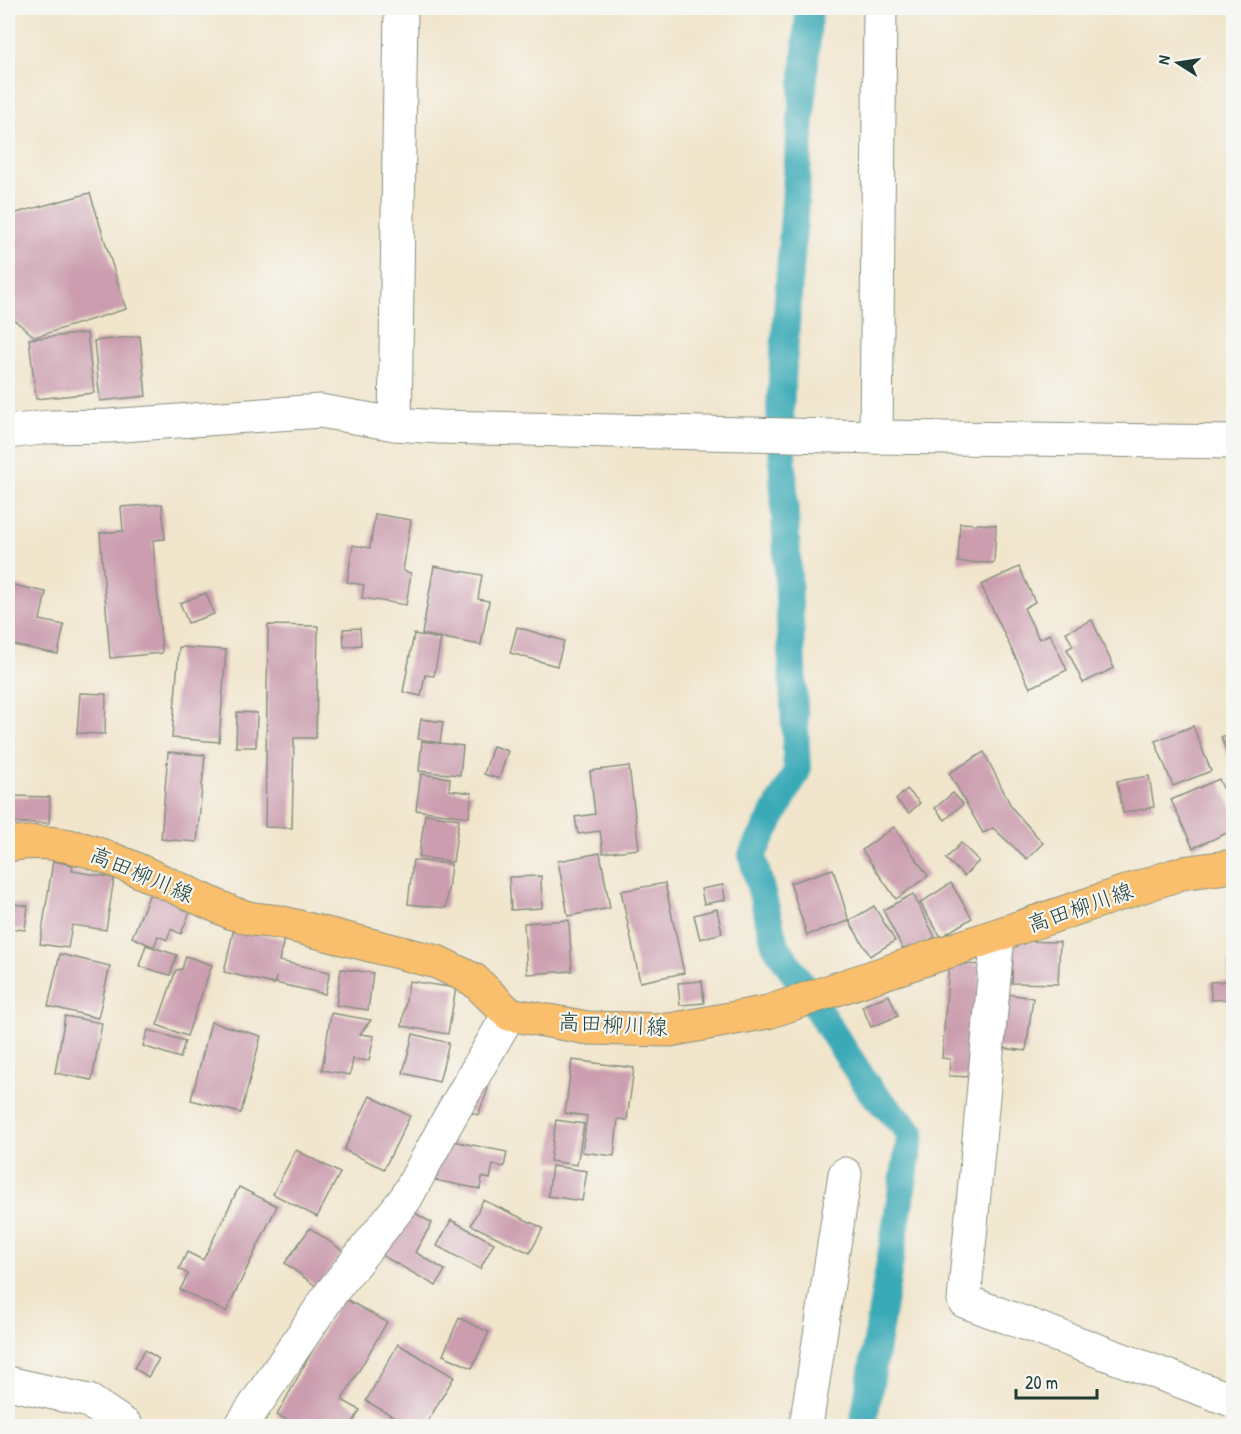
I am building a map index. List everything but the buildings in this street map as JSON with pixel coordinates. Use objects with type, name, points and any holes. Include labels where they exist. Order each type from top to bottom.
[{"type":"main road","name":"高田柳川線","points":[[8,845],[25,842],[56,842],[82,848],[110,857],[232,913],[253,919],[279,922],[437,963],[474,980],[509,1014],[588,1028],[670,1030],[768,1012],[1182,873],[1233,866]]},
{"type":"street","points":[[395,424],[401,8]]},
{"type":"street","points":[[876,437],[880,8]]},
{"type":"street","points":[[8,432],[49,427],[108,426],[320,411],[395,424],[439,427],[1233,442]]},
{"type":"street","points":[[998,935],[964,1301],[1233,1401]]},
{"type":"street","points":[[241,1426],[331,1293],[406,1198],[509,1014]]},
{"type":"street","points":[[806,1426],[845,1174]]},
{"type":"street","points":[[8,1383],[89,1401],[126,1426]]},
{"type":"waterway","points":[[809,8],[780,408],[797,771],[752,855],[775,944],[870,1090],[911,1133],[863,1426]]}]
